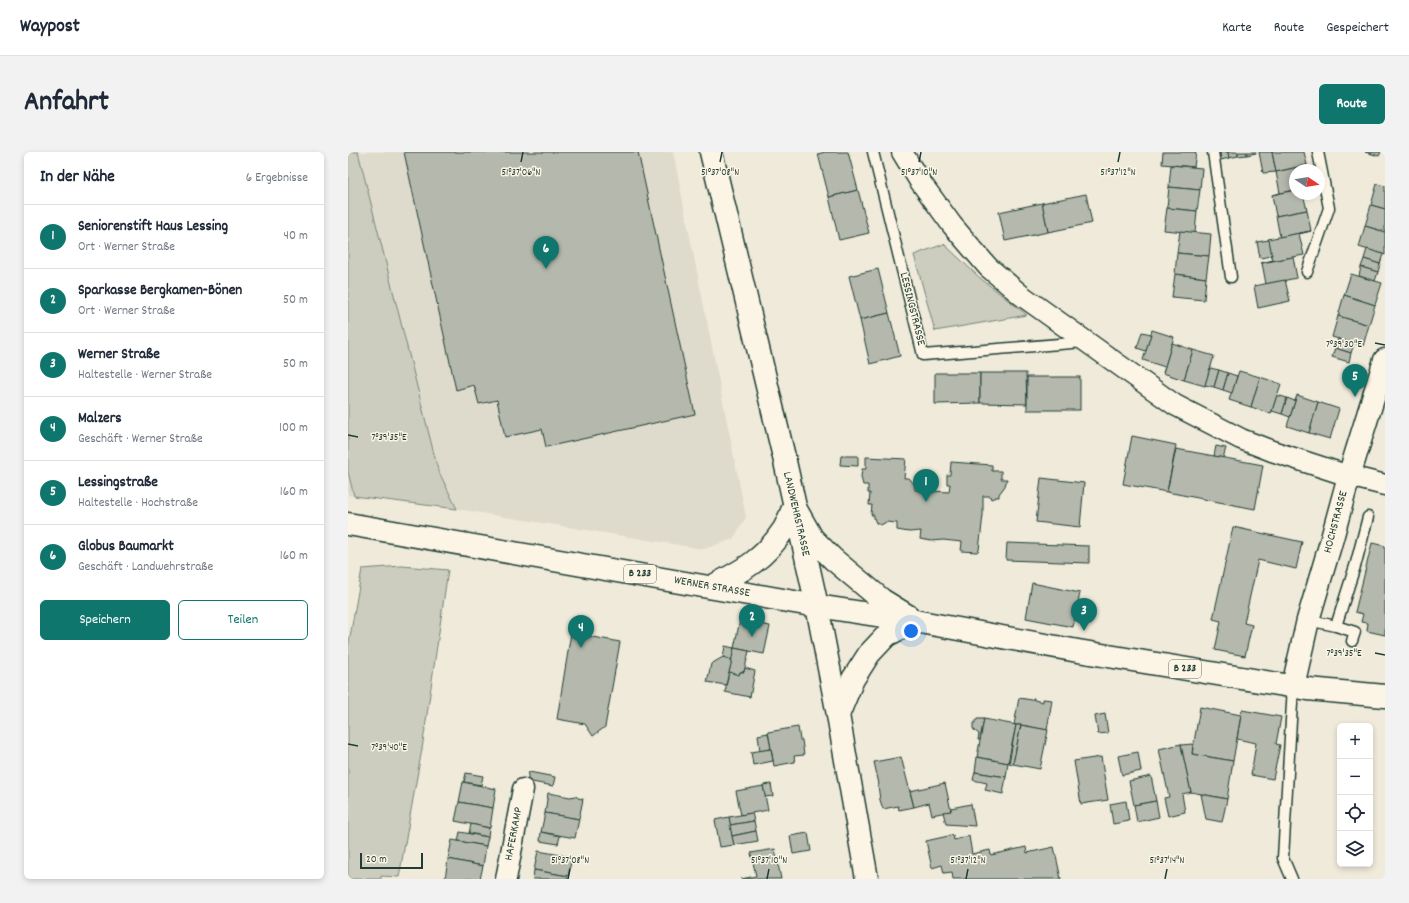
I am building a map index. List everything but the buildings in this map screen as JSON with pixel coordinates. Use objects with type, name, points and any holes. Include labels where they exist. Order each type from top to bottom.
[{"type":"main road","name":"LANDWEHRSTRASSE","points":[[711,152],[784,457],[817,606],[867,879]]},
{"type":"main road","name":"HOCHSTRASSE","points":[[1293,686],[1308,620],[1349,476],[1385,360]]},
{"type":"main road","points":[[711,587],[740,572],[763,556],[784,528],[794,506]]},
{"type":"main road","points":[[794,506],[812,538],[833,559],[882,600],[915,621]]},
{"type":"main road","name":"WERNER STRASSE","points":[[348,524],[817,606],[915,621],[1078,651],[1293,686],[1385,696]]},
{"type":"main road","points":[[838,715],[853,679],[869,654],[887,635],[915,621]]},
{"type":"street","points":[[902,152],[952,225],[988,267],[1021,295],[1176,406],[1209,423],[1272,451],[1349,476],[1385,485]]},
{"type":"street","name":"HAFERKAMP","points":[[506,879],[523,789]]},
{"type":"lane","name":"LESSINGSTRASSE","points":[[873,152],[923,355],[1086,342]]},
{"type":"lane","points":[[1213,152],[1231,277]]},
{"type":"lane","points":[[1308,272],[1329,208],[1318,152]]},
{"type":"lane","points":[[1336,626],[1356,563],[1368,517]]},
{"type":"lane","points":[[1308,620],[1355,632],[1352,641]]},
{"type":"lane","points":[[1292,879],[1283,858],[1293,686]]},
{"type":"shaded area","points":[[348,152],[358,152],[438,470],[457,509],[354,496],[348,472]]},
{"type":"shaded area","points":[[358,152],[673,152],[746,517],[733,539],[704,549],[457,509],[438,470]]},
{"type":"shaded area","points":[[944,244],[980,278],[1027,315],[935,331],[914,255]]},
{"type":"shaded area","points":[[348,472],[354,496],[348,495]]},
{"type":"shaded area","points":[[402,566],[448,570],[422,749],[399,877],[381,876],[381,879],[348,879],[348,648],[362,569]]},
{"type":"place","name":"Globus Baumarkt","points":[[546,269]]},
{"type":"place","name":"Lessingstraße","points":[[1355,397]]},
{"type":"place","name":"Seniorenstift Haus Lessing","points":[[926,502]]},
{"type":"place","name":"Werner Straße","points":[[1084,631]]},
{"type":"place","name":"Sparkasse Bergkamen-Bönen","points":[[752,637]]},
{"type":"place","name":"Malzers","points":[[581,648]]}]
